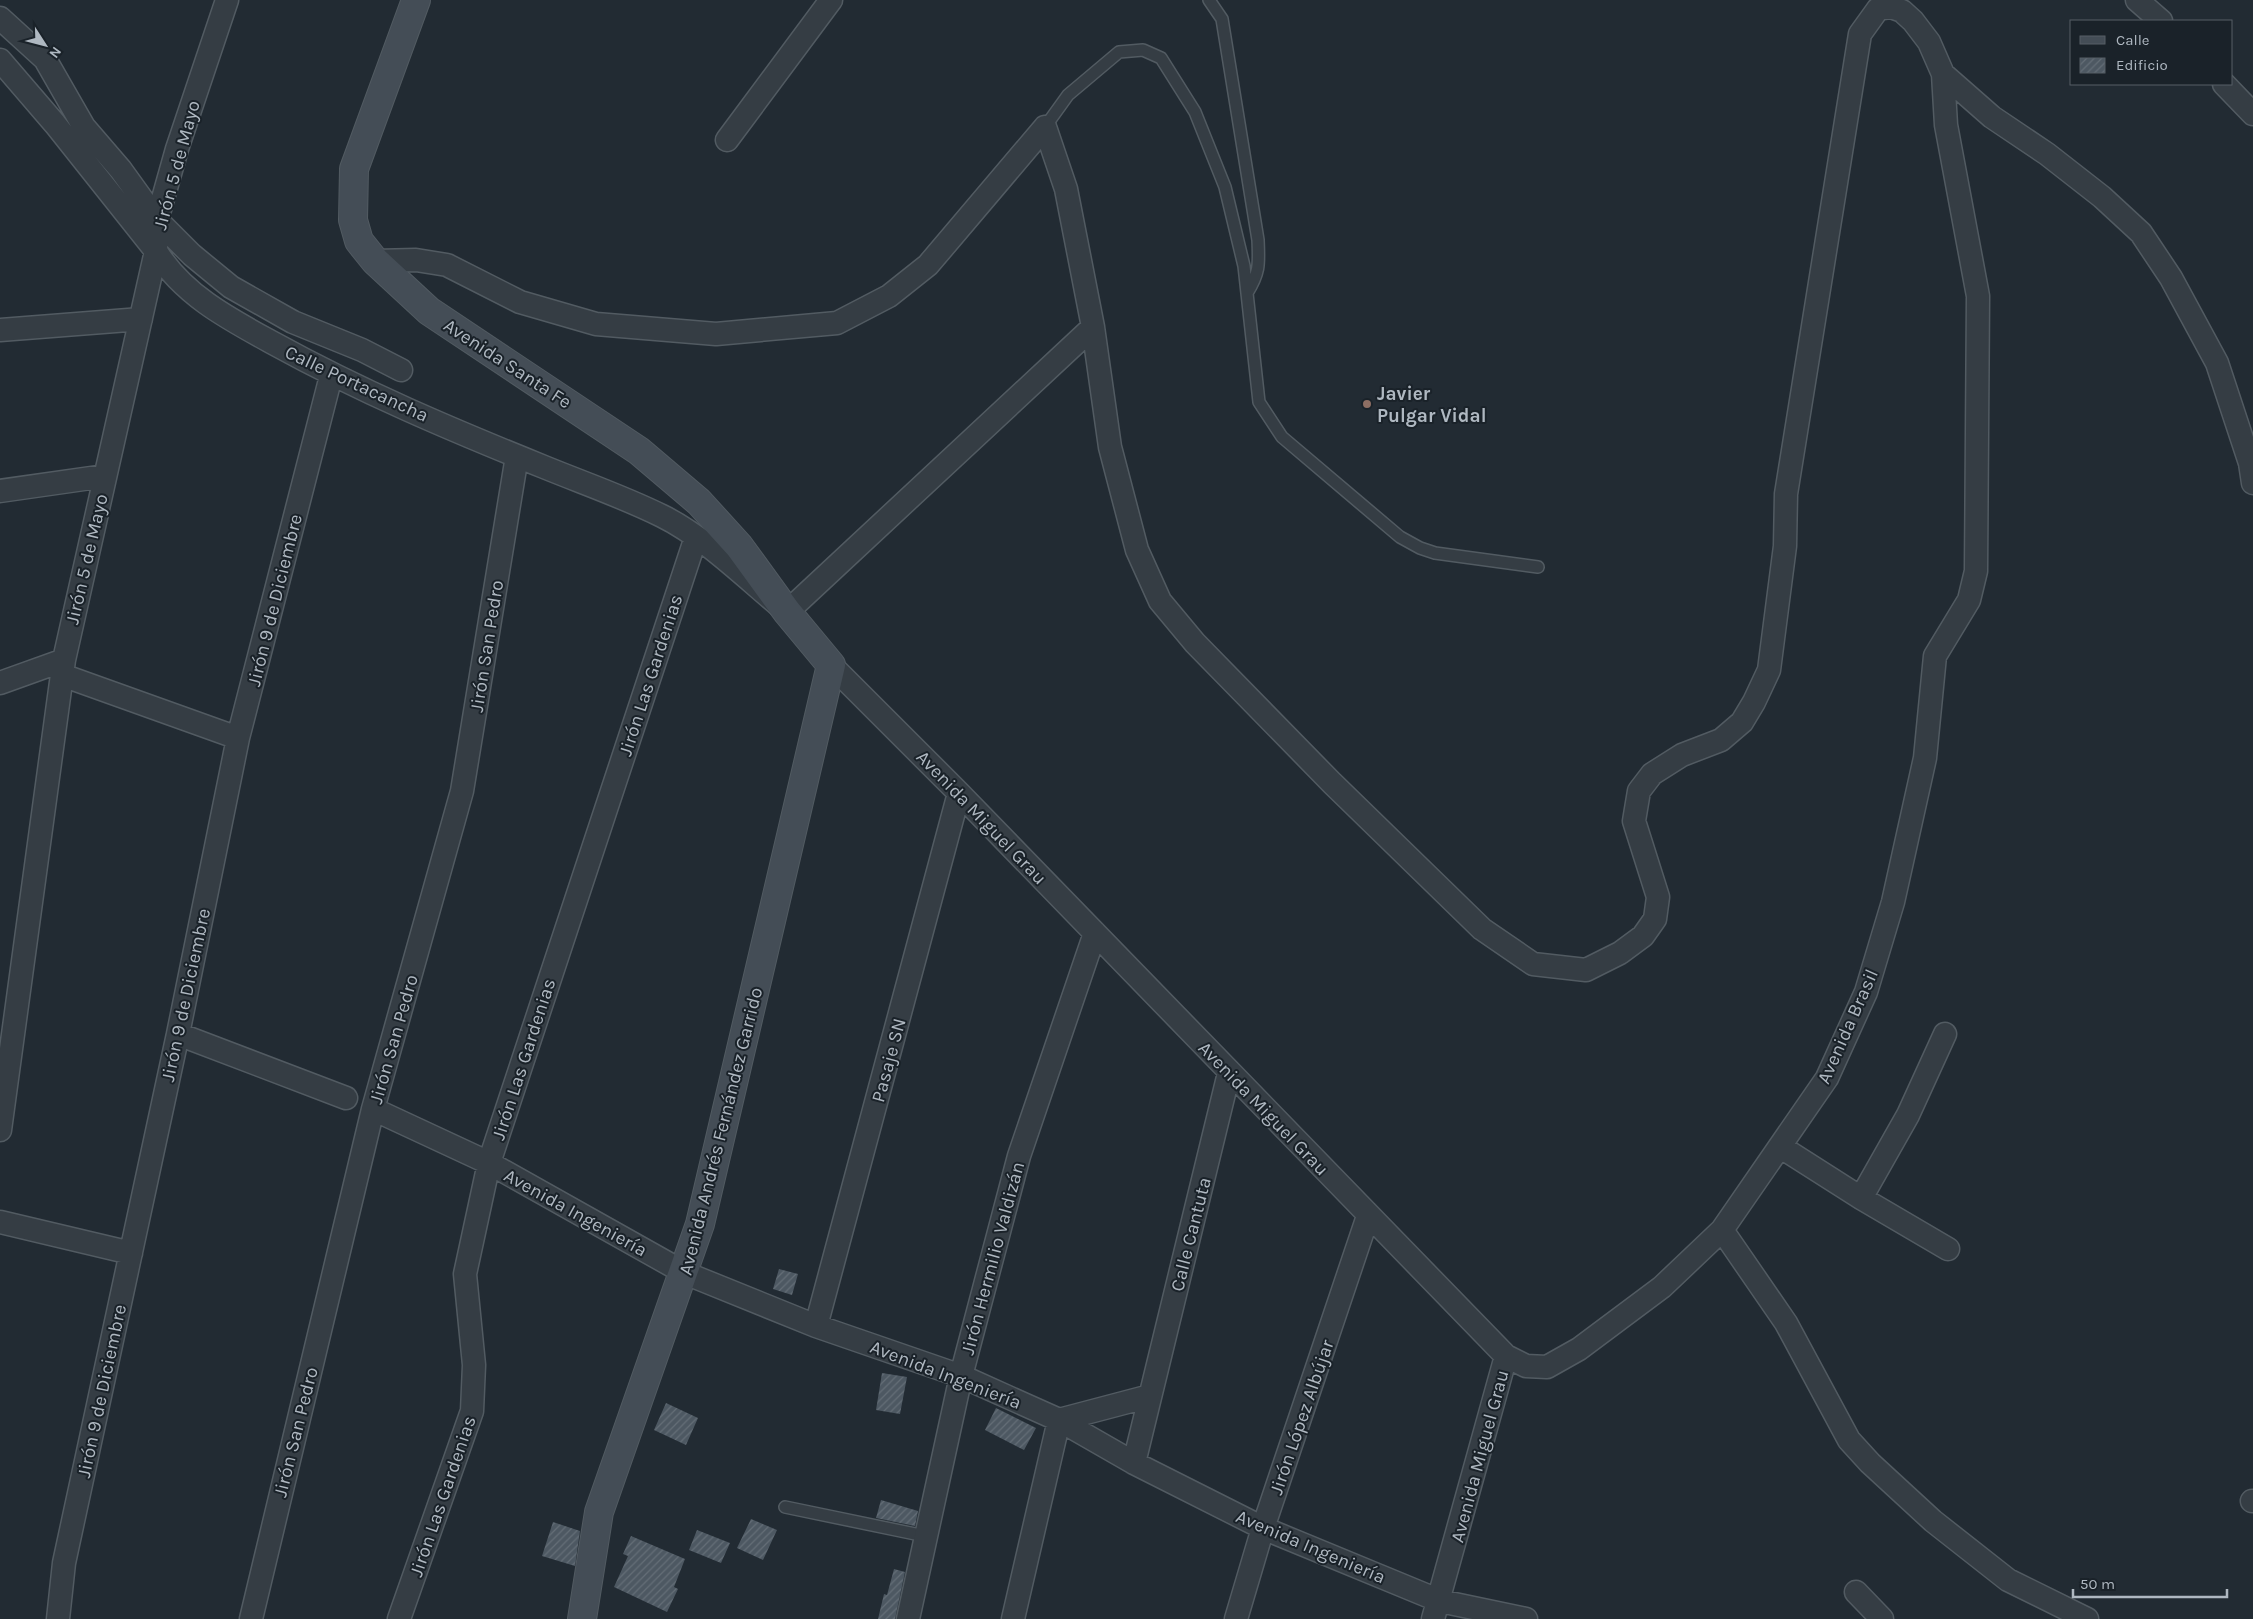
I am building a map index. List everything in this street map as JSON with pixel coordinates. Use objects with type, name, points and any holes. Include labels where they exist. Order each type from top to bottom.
[{"type":"street","name":"Jirón 5 de Mayo","points":[[0,1130],[63,668],[156,252],[157,220],[177,149],[227,0]]},
{"type":"street","name":"Avenida Santa Fe","points":[[416,0],[354,169],[352,220],[359,241],[375,261],[428,311],[647,457],[699,502],[739,546],[788,612],[831,665]]},
{"type":"street","points":[[728,140],[831,0]]},
{"type":"street","points":[[2137,0],[2160,20]]},
{"type":"street","points":[[1045,127],[1066,190],[1092,327],[1110,447],[1137,550],[1160,601],[1195,643],[1332,784],[1482,929],[1533,964],[1586,970],[1620,953],[1643,936],[1655,919],[1658,897],[1634,821],[1639,791],[1644,782],[1682,755],[1722,740],[1742,722],[1769,670],[1785,546],[1786,494],[1860,34],[1878,8],[1892,4],[1907,16],[1929,42],[1943,74],[1992,117],[2046,154],[2102,197],[2141,232],[2171,278],[2217,363],[2250,463],[2253,483]]},
{"type":"street","points":[[0,18],[44,59],[84,127],[121,170],[157,220],[192,255],[231,287],[293,322],[362,350],[401,370]]},
{"type":"street","name":"Calle Portacancha","points":[[0,60],[55,124],[156,252],[168,271],[193,293],[232,320],[331,376],[663,516],[696,537],[788,612]]},
{"type":"street","name":"Avenida Brasil","points":[[1506,1356],[1526,1366],[1547,1367],[1579,1349],[1662,1287],[1722,1230],[1827,1078],[1866,992],[1893,902],[1925,758],[1935,656],[1969,600],[1976,571],[1978,296],[1946,125],[1943,74]]},
{"type":"street","points":[[2225,85],[2253,114]]},
{"type":"street","points":[[375,261],[416,260],[447,265],[477,278],[520,302],[596,324],[716,334],[837,323],[889,296],[928,265],[1045,127]]},
{"type":"street","points":[[0,330],[141,319]]},
{"type":"street","points":[[788,612],[1092,327]]},
{"type":"street","name":"Jirón 9 de Diciembre","points":[[58,1619],[64,1563],[178,1034],[238,738],[331,376]]},
{"type":"street","name":"Jirón San Pedro","points":[[250,1619],[373,1109],[462,791],[517,456]]},
{"type":"street","points":[[0,491],[105,476]]},
{"type":"street","name":"Jirón Las Gardenias","points":[[400,1619],[472,1411],[474,1364],[465,1274],[489,1164],[696,537]]},
{"type":"street","name":"Avenida Miguel Grau","points":[[831,665],[959,793],[1506,1356],[1437,1610]]},
{"type":"street","name":"Avenida Andrés Fernández Garrido","points":[[582,1619],[599,1512],[639,1396],[685,1273],[700,1224],[831,665]]},
{"type":"street","points":[[0,682],[63,668],[238,738]]},
{"type":"street","name":"Pasaje SN","points":[[816,1326],[959,793]]},
{"type":"street","name":"Jirón Hermilio Valdizán","points":[[908,1619],[961,1376],[1019,1156],[1095,933]]},
{"type":"street","points":[[178,1034],[346,1098]]},
{"type":"street","points":[[1860,1198],[1908,1114],[1945,1034]]},
{"type":"street","name":"Calle Cantuta","points":[[1134,1463],[1229,1072]]},
{"type":"street","name":"Avenida Ingeniería","points":[[373,1109],[489,1164],[685,1273],[816,1326],[961,1376],[1059,1420],[1134,1463],[1263,1528],[1437,1610],[1526,1619]]},
{"type":"street","points":[[1781,1147],[1860,1198],[1948,1249]]},
{"type":"street","name":"Jirón López Albújar","points":[[1236,1619],[1263,1528],[1368,1216]]},
{"type":"street","points":[[0,1222],[131,1253]]},
{"type":"street","points":[[1722,1230],[1786,1323],[1849,1440],[1870,1463],[1933,1521],[2008,1580],[2087,1619]]},
{"type":"street","points":[[1013,1619],[1059,1420],[1150,1396]]},
{"type":"street","points":[[1856,1592],[1880,1618]]},
{"type":"lane","points":[[1209,0],[1222,19],[1258,240],[1260,266],[1255,280],[1247,293]]},
{"type":"lane","points":[[1045,127],[1068,95],[1119,52],[1143,50],[1161,58],[1195,112],[1225,187],[1244,266],[1259,402],[1282,437],[1400,537],[1420,548],[1435,553],[1538,567]]},
{"type":"lane","points":[[785,1507],[926,1536]]},
{"type":"building","points":[[779,1269],[798,1274],[792,1295],[773,1289]]},
{"type":"building","points":[[882,1373],[907,1377],[900,1414],[876,1410]]},
{"type":"building","points":[[666,1403],[698,1418],[686,1445],[654,1430]]},
{"type":"building","points":[[996,1408],[1036,1428],[1024,1450],[985,1430]]},
{"type":"building","points":[[881,1500],[918,1511],[915,1526],[876,1518]]},
{"type":"building","points":[[751,1519],[777,1530],[763,1560],[737,1548]]},
{"type":"building","points":[[553,1522],[580,1531],[575,1566],[542,1556]]},
{"type":"building","points":[[697,1530],[730,1543],[721,1563],[689,1550]]},
{"type":"building","points":[[631,1536],[685,1559],[674,1587],[678,1589],[667,1612],[614,1587],[628,1556],[623,1554]]},
{"type":"building","points":[[894,1569],[905,1572],[895,1619],[878,1619],[884,1594],[887,1595]]},
{"type":"place","name":"Javier Pulgar Vidal","points":[[1367,404]]}]
